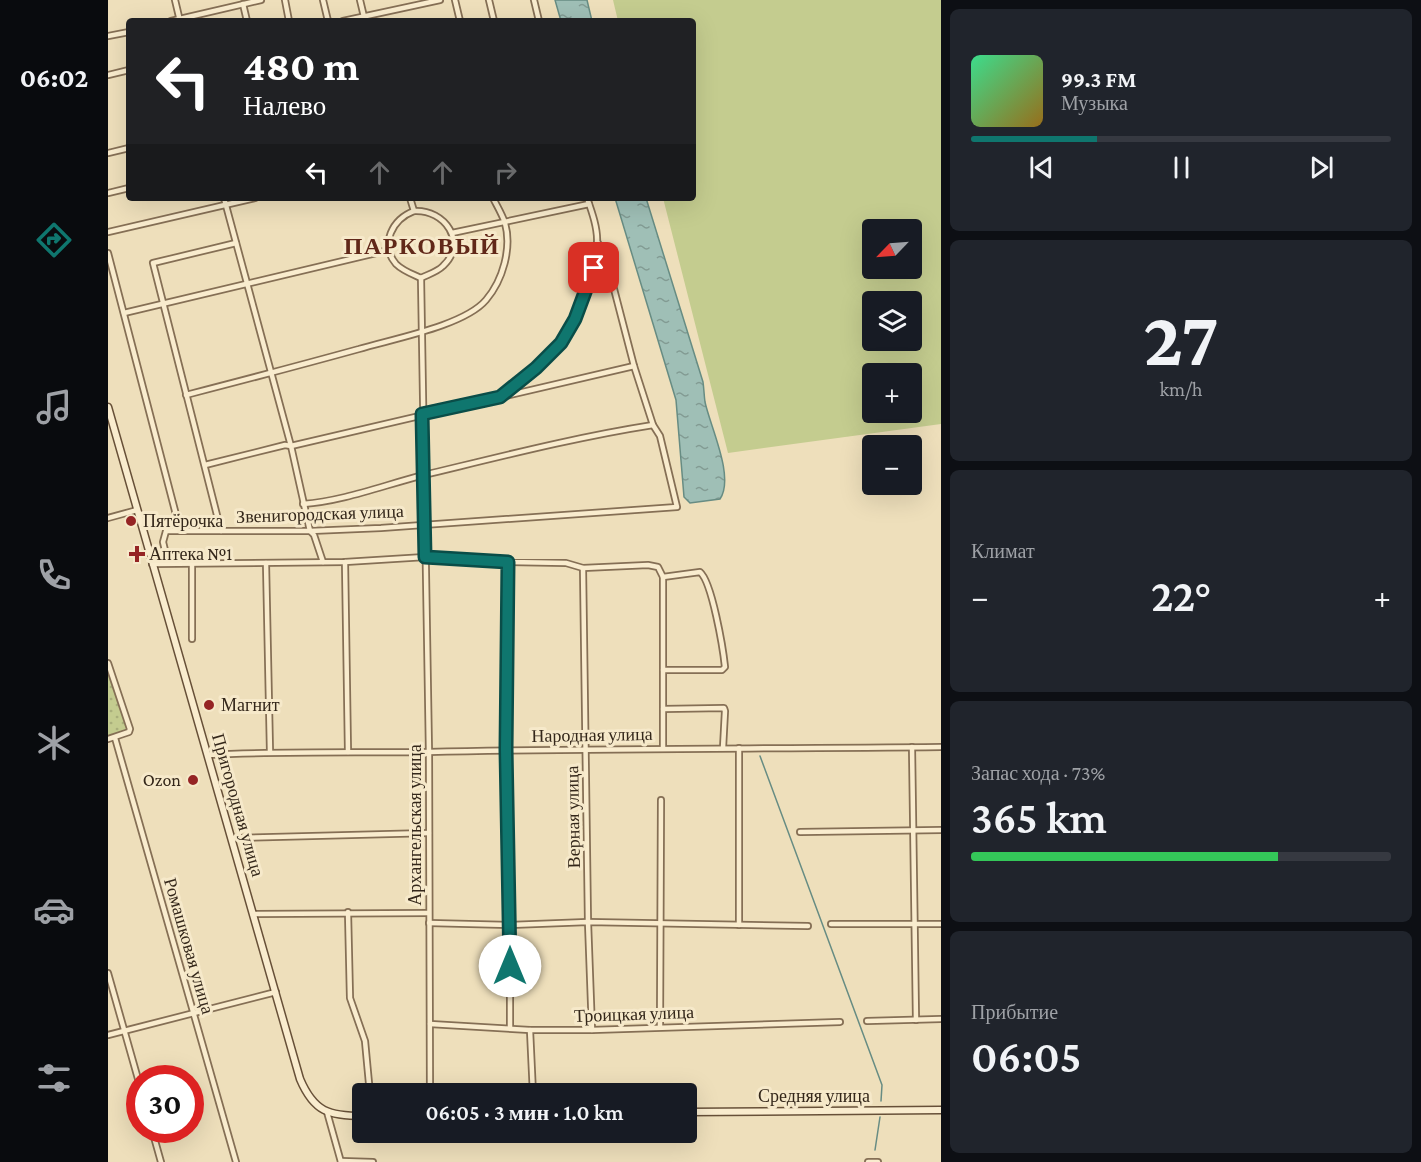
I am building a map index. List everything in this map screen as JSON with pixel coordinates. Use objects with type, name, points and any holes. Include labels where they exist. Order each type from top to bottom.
[{"type":"street","points":[[175,0],[180,18]]},
{"type":"street","points":[[188,18],[261,0]]},
{"type":"street","points":[[285,0],[288,18]]},
{"type":"street","points":[[323,0],[327,18]]},
{"type":"street","points":[[360,0],[364,18]]},
{"type":"street","points":[[368,18],[440,0]]},
{"type":"street","points":[[455,0],[459,18]]},
{"type":"street","points":[[489,0],[493,18]]},
{"type":"street","points":[[534,0],[538,18]]},
{"type":"street","points":[[243,4],[246,18]]},
{"type":"street","points":[[108,36],[126,33]]},
{"type":"street","points":[[108,75],[126,71]]},
{"type":"street","points":[[108,153],[126,149]]},
{"type":"street","points":[[108,194],[126,189]]},
{"type":"street","points":[[225,201],[291,446],[310,531],[314,535],[323,562]]},
{"type":"street","points":[[108,232],[243,201]]},
{"type":"street","points":[[411,201],[414,211]]},
{"type":"street","points":[[186,395],[422,331],[467,315],[485,301],[502,273],[507,235],[494,201]]},
{"type":"street","points":[[303,504],[339,498],[423,475],[619,430],[653,425],[634,366],[607,262],[597,243],[588,201],[452,233]]},
{"type":"street","points":[[414,211],[437,215],[452,233],[453,242],[449,259],[437,271],[421,278],[404,271],[397,265],[389,250],[388,240],[391,230],[397,221],[414,211]]},
{"type":"street","points":[[221,531],[153,263],[236,243]]},
{"type":"street","points":[[500,397],[536,368],[561,343],[575,319],[594,268],[597,243]]},
{"type":"street","points":[[124,313],[389,250]]},
{"type":"street","points":[[108,252],[180,530],[166,531],[163,542],[168,562]]},
{"type":"street","points":[[421,278],[425,524]]},
{"type":"street","points":[[205,465],[634,366]]},
{"type":"street","name":"Пригородная улица","points":[[108,407],[255,914],[300,1079],[307,1096],[315,1105],[327,1112]]},
{"type":"street","name":"Звенигородская улица","points":[[180,530],[310,531],[381,528],[677,507],[660,436],[653,425]]},
{"type":"street","points":[[108,519],[137,510]]},
{"type":"street","name":"Архангельская улица","points":[[425,524],[429,752],[430,1083]]},
{"type":"street","points":[[152,564],[168,562],[345,562],[425,557],[566,563],[584,568],[648,565],[658,567],[663,577],[663,747]]},
{"type":"street","points":[[345,562],[348,752]]},
{"type":"street","points":[[508,562],[506,749],[510,1028]]},
{"type":"street","points":[[192,563],[192,639]]},
{"type":"street","points":[[266,563],[270,752]]},
{"type":"street","name":"Верная улица","points":[[584,568],[588,922],[592,1030]]},
{"type":"street","points":[[663,577],[700,572],[705,576],[711,593],[725,667],[722,669],[663,670]]},
{"type":"street","points":[[108,663],[130,729],[129,732],[108,739]]},
{"type":"street","points":[[663,709],[721,707],[725,711],[723,748]]},
{"type":"street","name":"Ромашковая улица","points":[[115,738],[236,1162]]},
{"type":"street","name":"Народная улица","points":[[207,754],[663,747],[941,747]]},
{"type":"street","points":[[912,747],[916,1020]]},
{"type":"street","points":[[739,748],[739,925]]},
{"type":"street","points":[[660,1026],[661,800]]},
{"type":"street","points":[[800,832],[941,830]]},
{"type":"street","points":[[232,838],[429,833]]},
{"type":"street","points":[[348,912],[350,998],[365,1041],[369,1083]]},
{"type":"street","points":[[255,914],[428,913]]},
{"type":"street","points":[[429,923],[510,925],[588,922],[808,926]]},
{"type":"street","points":[[831,924],[941,924]]},
{"type":"street","points":[[108,973],[134,1065]]},
{"type":"street","points":[[108,1035],[276,992]]},
{"type":"street","points":[[867,1021],[941,1019]]},
{"type":"street","name":"Троицкая улица","points":[[430,1024],[530,1030],[592,1030],[660,1026],[840,1022]]},
{"type":"street","points":[[530,1030],[532,1083]]},
{"type":"street","name":"Средняя улица","points":[[697,1112],[941,1110]]},
{"type":"street","points":[[352,1116],[327,1112],[341,1162],[373,1162]]},
{"type":"street","points":[[156,1143],[161,1162]]},
{"type":"street","points":[[868,1162],[878,1162]]},
{"type":"green space","points":[[613,0],[941,0],[941,424],[728,453],[664,201],[696,201],[696,18],[617,18]]},
{"type":"green space","points":[[108,663],[130,729],[108,739]]},
{"type":"water","points":[[555,0],[587,0],[591,18],[560,18]]},
{"type":"water","points":[[616,201],[647,201],[703,382],[705,402],[720,451],[725,478],[724,490],[720,499],[690,503],[684,497],[676,400]]},
{"type":"waterway","points":[[760,756],[882,1085],[881,1101]]},
{"type":"waterway","points":[[875,1150],[880,1117]]},
{"type":"place","name":"Пятёрочка","points":[[131,521]]},
{"type":"place","name":"Аптека №1","points":[[137,554]]},
{"type":"place","name":"Магнит","points":[[209,705]]},
{"type":"place","name":"Ozon","points":[[193,780]]},
{"type":"district","name":"ПАРКОВЫЙ","points":[[422,246]]},
{"type":"route","points":[[510,966],[506,749],[508,562],[425,557],[422,414],[500,397],[536,368],[561,343],[575,319],[594,268]]}]
